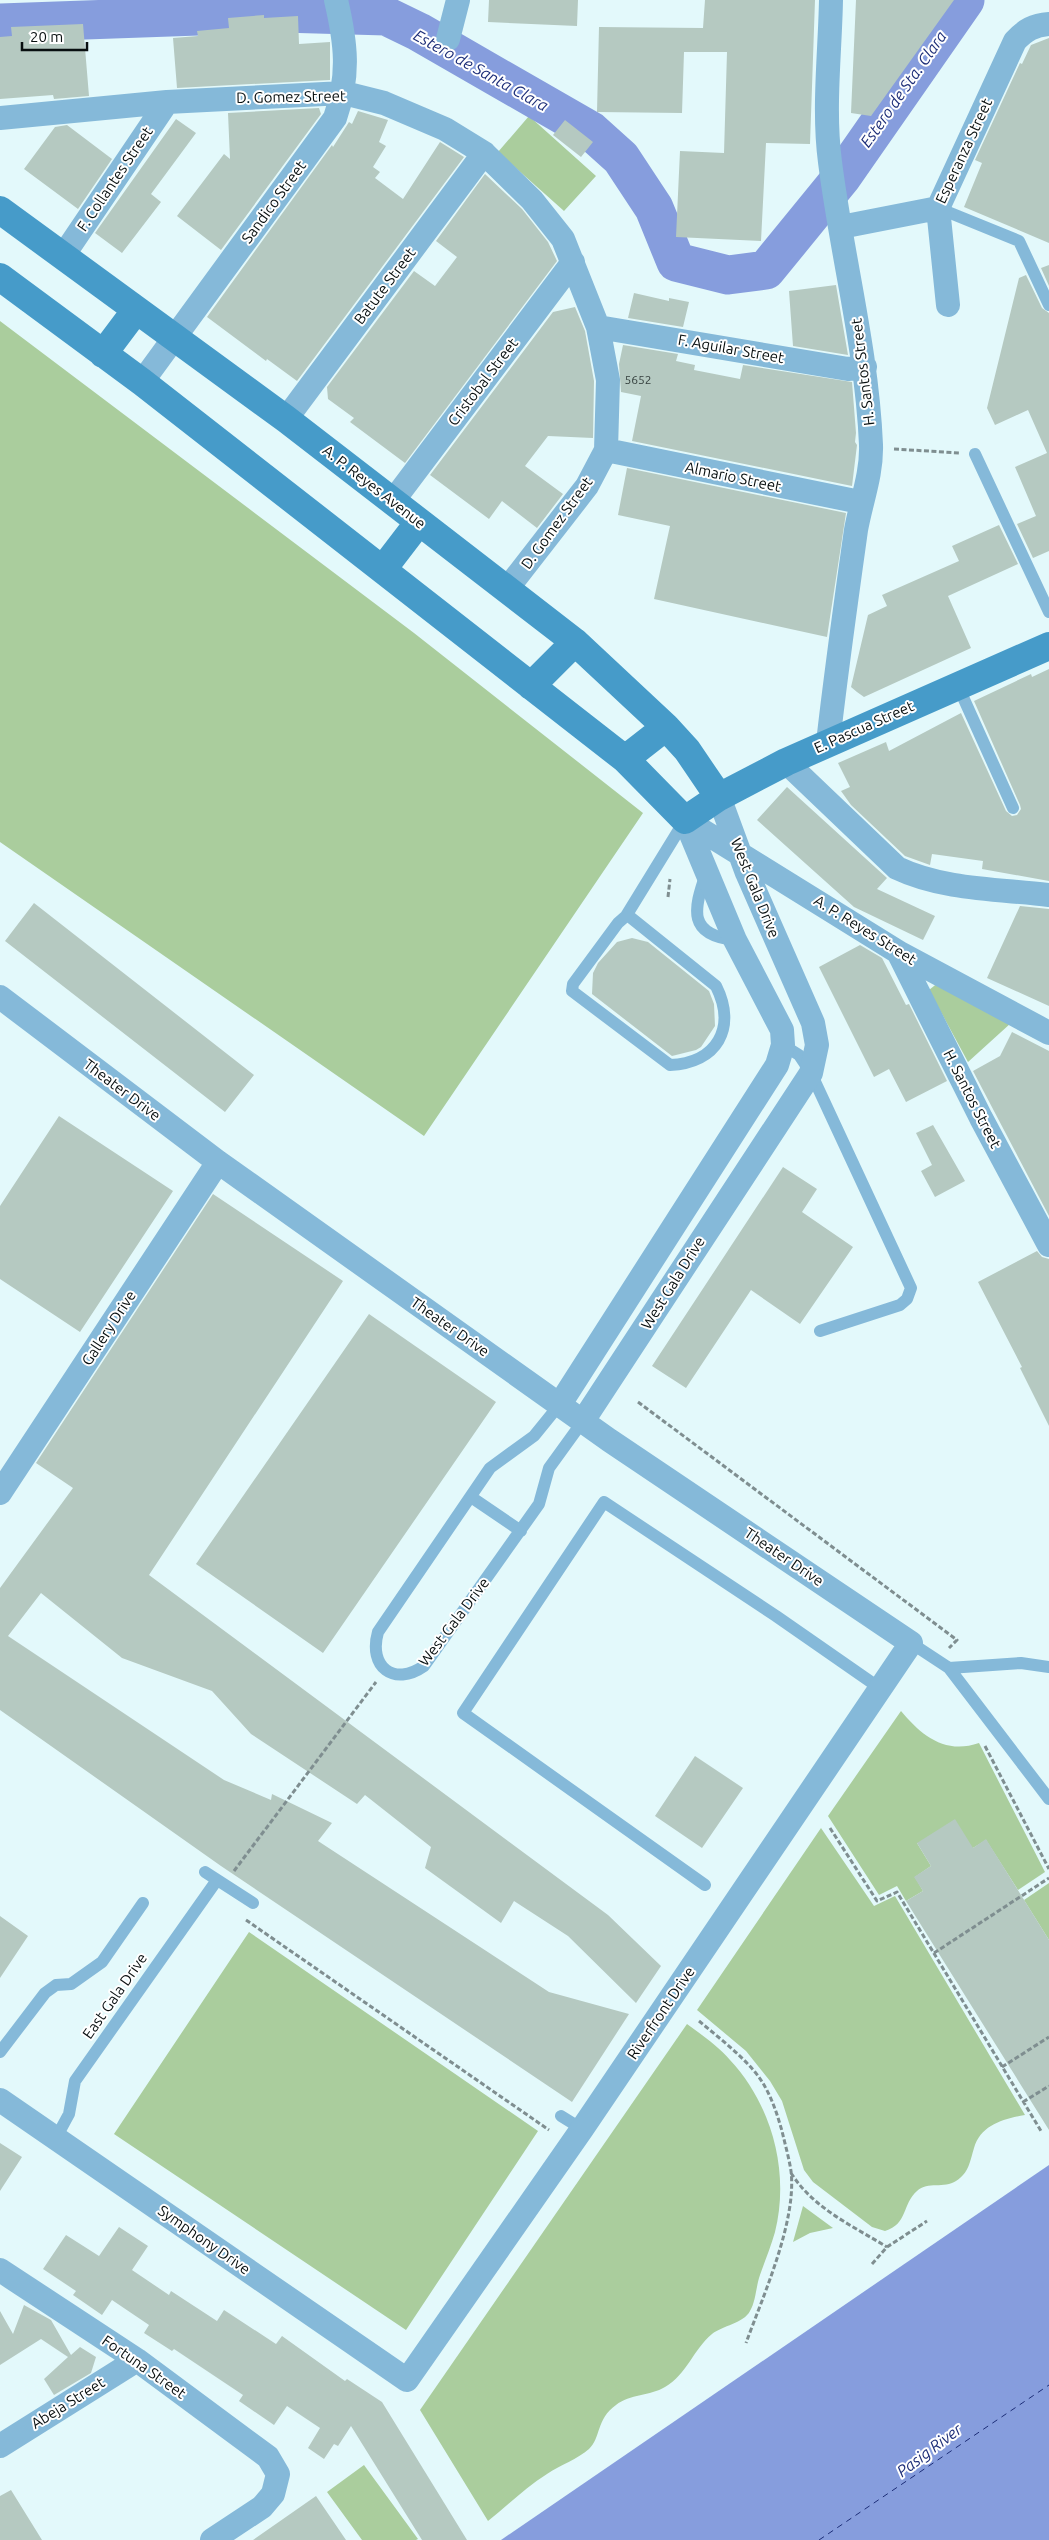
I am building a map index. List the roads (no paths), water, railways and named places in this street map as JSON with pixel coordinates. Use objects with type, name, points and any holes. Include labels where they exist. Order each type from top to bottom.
[{"type":"street","name":"Sandico Street","points":[[142,382],[335,118],[344,93],[345,63],[342,25],[336,0]]},
{"type":"street","points":[[448,39],[458,0]]},
{"type":"street","name":"H. Santos Street","points":[[828,743],[860,502],[870,473],[871,447],[864,367],[832,171],[828,108],[831,0]]},
{"type":"street","name":"Esperanza Street","points":[[948,305],[938,208],[1015,41],[1025,31],[1038,25],[1049,24]]},
{"type":"street","name":"D. Gomez Street","points":[[0,118],[167,102],[344,93],[384,103],[445,129],[484,153],[532,200],[563,238],[598,327],[608,380],[606,450],[587,486],[507,589]]},
{"type":"street","name":"F. Collantes Street","points":[[63,256],[167,102]]},
{"type":"street","name":"Batute Street","points":[[286,419],[484,153]]},
{"type":"street","points":[[841,227],[938,208]]},
{"type":"street","name":"A. P. Reyes Avenue","points":[[0,210],[286,419],[575,642],[666,727],[687,750],[719,797]]},
{"type":"street","name":"Cristobal Street","points":[[393,501],[573,262]]},
{"type":"street","points":[[1,279],[142,382],[625,759],[685,820],[708,869],[735,940],[782,1030],[783,1044]]},
{"type":"street","points":[[103,354],[136,310]]},
{"type":"street","name":"F. Aguilar Street","points":[[598,327],[848,369],[864,367]]},
{"type":"street","name":"Almario Street","points":[[606,450],[860,502]]},
{"type":"street","points":[[383,569],[419,522]]},
{"type":"street","points":[[531,686],[575,642]]},
{"type":"street","name":"E. Pascua Street","points":[[685,820],[719,797],[793,759],[1049,646]]},
{"type":"street","points":[[625,759],[666,727]]},
{"type":"street","points":[[793,759],[835,810],[897,868],[916,877],[935,882],[1049,896]]},
{"type":"street","name":"West Gala Drive","points":[[583,1421],[610,1384],[736,1186],[811,1073],[817,1045],[812,1023],[739,852],[719,797]]},
{"type":"street","name":"A. P. Reyes Street","points":[[685,820],[898,952],[1049,1033]]},
{"type":"street","name":"H. Santos Street","points":[[898,952],[981,1118],[1049,1245]]},
{"type":"street","name":"Theater Drive","points":[[0,997],[218,1162],[583,1421],[911,1642]]},
{"type":"street","name":"West Gala Drive","points":[[560,1404],[777,1065],[783,1044]]},
{"type":"street","name":"Gallery Drive","points":[[0,1493],[218,1162]]},
{"type":"street","points":[[709,1169],[736,1186]]},
{"type":"street","points":[[668,1234],[694,1251]]},
{"type":"street","name":"Riverfront Drive","points":[[407,2380],[582,2128],[911,1642]]},
{"type":"street","name":"Symphony Drive","points":[[0,2100],[407,2380]]},
{"type":"street","name":"Fortuna Street","points":[[0,2270],[137,2360],[268,2457],[278,2474],[273,2494],[262,2507],[212,2540]]},
{"type":"street","name":"Abeja Street","points":[[0,2446],[137,2360]]},
{"type":"lane","points":[[938,208],[1019,241],[1049,306]]},
{"type":"lane","points":[[975,454],[1049,612]]},
{"type":"lane","points":[[958,686],[1013,808]]},
{"type":"lane","points":[[626,916],[630,917],[716,986],[723,1001],[726,1017],[722,1033],[714,1048],[702,1058],[686,1064],[670,1065],[572,991],[579,976],[618,922],[626,916],[685,820]]},
{"type":"lane","points":[[783,1044],[799,1055],[811,1073],[911,1288],[907,1299],[900,1305],[820,1331]]},
{"type":"lane","name":"West Gala Drive","points":[[560,1404],[534,1436],[490,1468],[378,1632],[374,1645],[376,1659],[385,1670],[398,1675],[405,1675],[412,1674],[424,1666],[539,1504],[549,1468],[583,1421]]},
{"type":"lane","points":[[470,1497],[521,1531]]},
{"type":"lane","points":[[705,1885],[463,1713],[604,1502],[799,1631],[880,1689]]},
{"type":"lane","points":[[911,1642],[949,1668],[1049,1799]]},
{"type":"lane","points":[[949,1668],[1021,1663],[1049,1667]]},
{"type":"lane","points":[[205,1872],[254,1903]]},
{"type":"lane","name":"East Gala Drive","points":[[56,2138],[69,2114],[75,2081],[216,1880]]},
{"type":"lane","points":[[0,2052],[45,1993],[56,1985],[71,1984],[102,1962],[143,1902]]},
{"type":"lane","points":[[562,2116],[582,2128]]},
{"type":"water","name":"Pasig River","points":[[1049,2165],[1049,2540],[501,2540]]},
{"type":"waterway","name":"Estero de Santa Clara","points":[[0,23],[282,13],[386,16],[419,32],[591,131],[621,158],[654,208],[676,262],[728,275],[766,270],[841,178],[965,0]]},
{"type":"water label","name":"Estero de Sta. Clara","points":[[903,89]]}]
